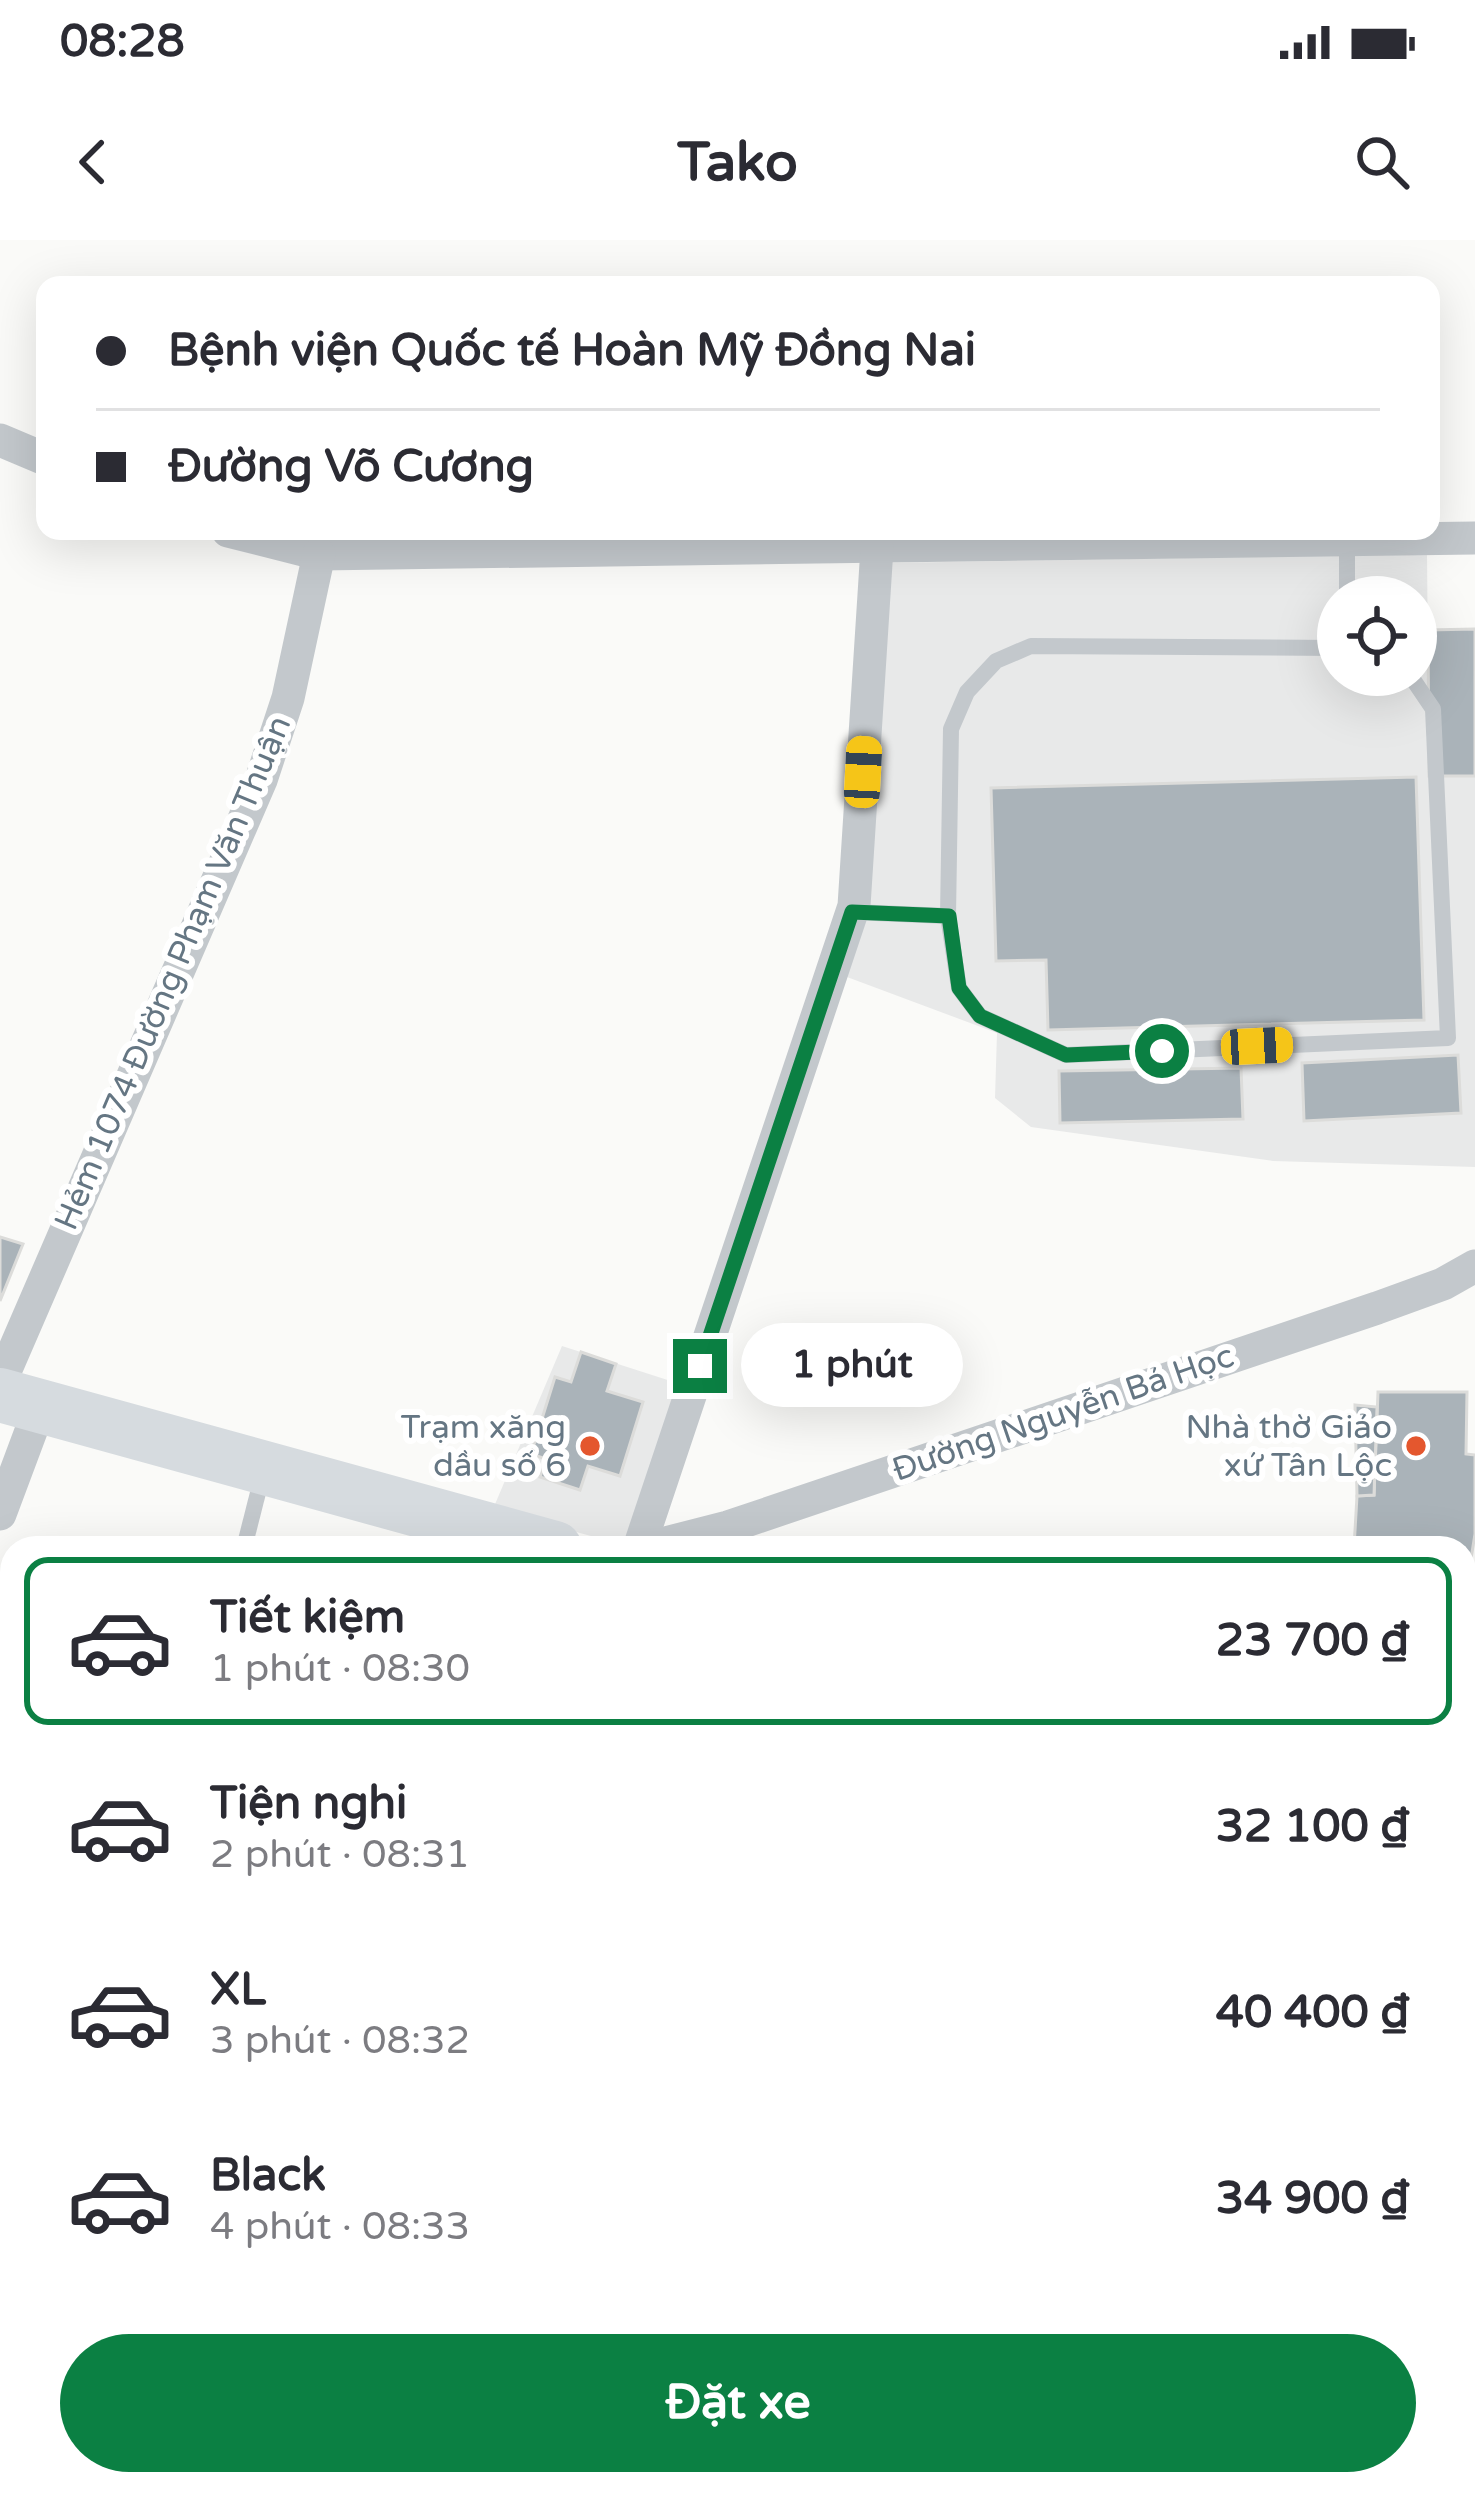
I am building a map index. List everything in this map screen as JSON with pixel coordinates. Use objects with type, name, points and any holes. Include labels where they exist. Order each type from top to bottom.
[{"type":"main road","points":[[14,1395],[511,1536]]},
{"type":"street","points":[[0,440],[36,455]]},
{"type":"street","points":[[1440,539],[1475,538]]},
{"type":"street","points":[[263,540],[320,554],[1347,540]]},
{"type":"street","points":[[647,1536],[852,912],[877,548]]},
{"type":"street","name":"Hẻm 1074 Đường Phạm Văn Thuận","points":[[0,1514],[14,1395],[261,781],[288,698],[320,554]]},
{"type":"street","name":"Đường Nguyễn Bá Học","points":[[692,1536],[1474,1274]]},
{"type":"lane","points":[[1347,540],[1347,576]]},
{"type":"lane","points":[[1317,648],[1030,646],[996,661],[968,692],[951,729],[949,916],[959,988],[980,1016],[1066,1055],[1448,1038],[1433,710],[1423,696]]},
{"type":"lane","points":[[852,912],[949,916]]},
{"type":"lane","points":[[247,1536],[264,1468]]},
{"type":"shaded area","points":[[1427,554],[1427,576],[1317,576],[1317,696],[1428,696],[1429,776],[1475,776],[1475,1167],[1273,1161],[1031,1127],[995,1098],[997,1033],[847,977],[890,563]]},
{"type":"shaded area","name":"Trạm xăng dầu số 6","points":[[562,1346],[680,1384],[630,1536],[591,1536],[493,1509]]},
{"type":"building","points":[[1475,629],[1475,776],[1429,776],[1428,696],[1437,696],[1437,630]]},
{"type":"building","points":[[1416,777],[1424,1020],[1048,1030],[1046,960],[996,961],[991,788]]},
{"type":"building","points":[[1458,1055],[1461,1113],[1304,1121],[1302,1063]]},
{"type":"building","points":[[1241,1068],[1243,1119],[1060,1123],[1059,1071]]},
{"type":"building","points":[[0,1237],[23,1244],[0,1301]]},
{"type":"building","points":[[581,1352],[616,1364],[607,1391],[643,1402],[620,1476],[588,1466],[580,1490],[540,1477],[546,1459],[531,1454],[555,1377],[571,1382]]},
{"type":"building","points":[[1378,1392],[1467,1392],[1466,1454],[1475,1455],[1475,1536],[1355,1536],[1357,1496],[1374,1495]]},
{"type":"building","points":[[1355,1405],[1377,1407],[1374,1495],[1357,1496]]},
{"type":"place","name":"Trạm xăng dầu số 6","points":[[590,1446]]},
{"type":"place","name":"Nhà thờ Giáo xứ Tân Lộc","points":[[1416,1446]]},
{"type":"route","points":[[700,1366],[852,912],[949,916],[959,988],[980,1016],[1066,1055],[1162,1051]]}]
